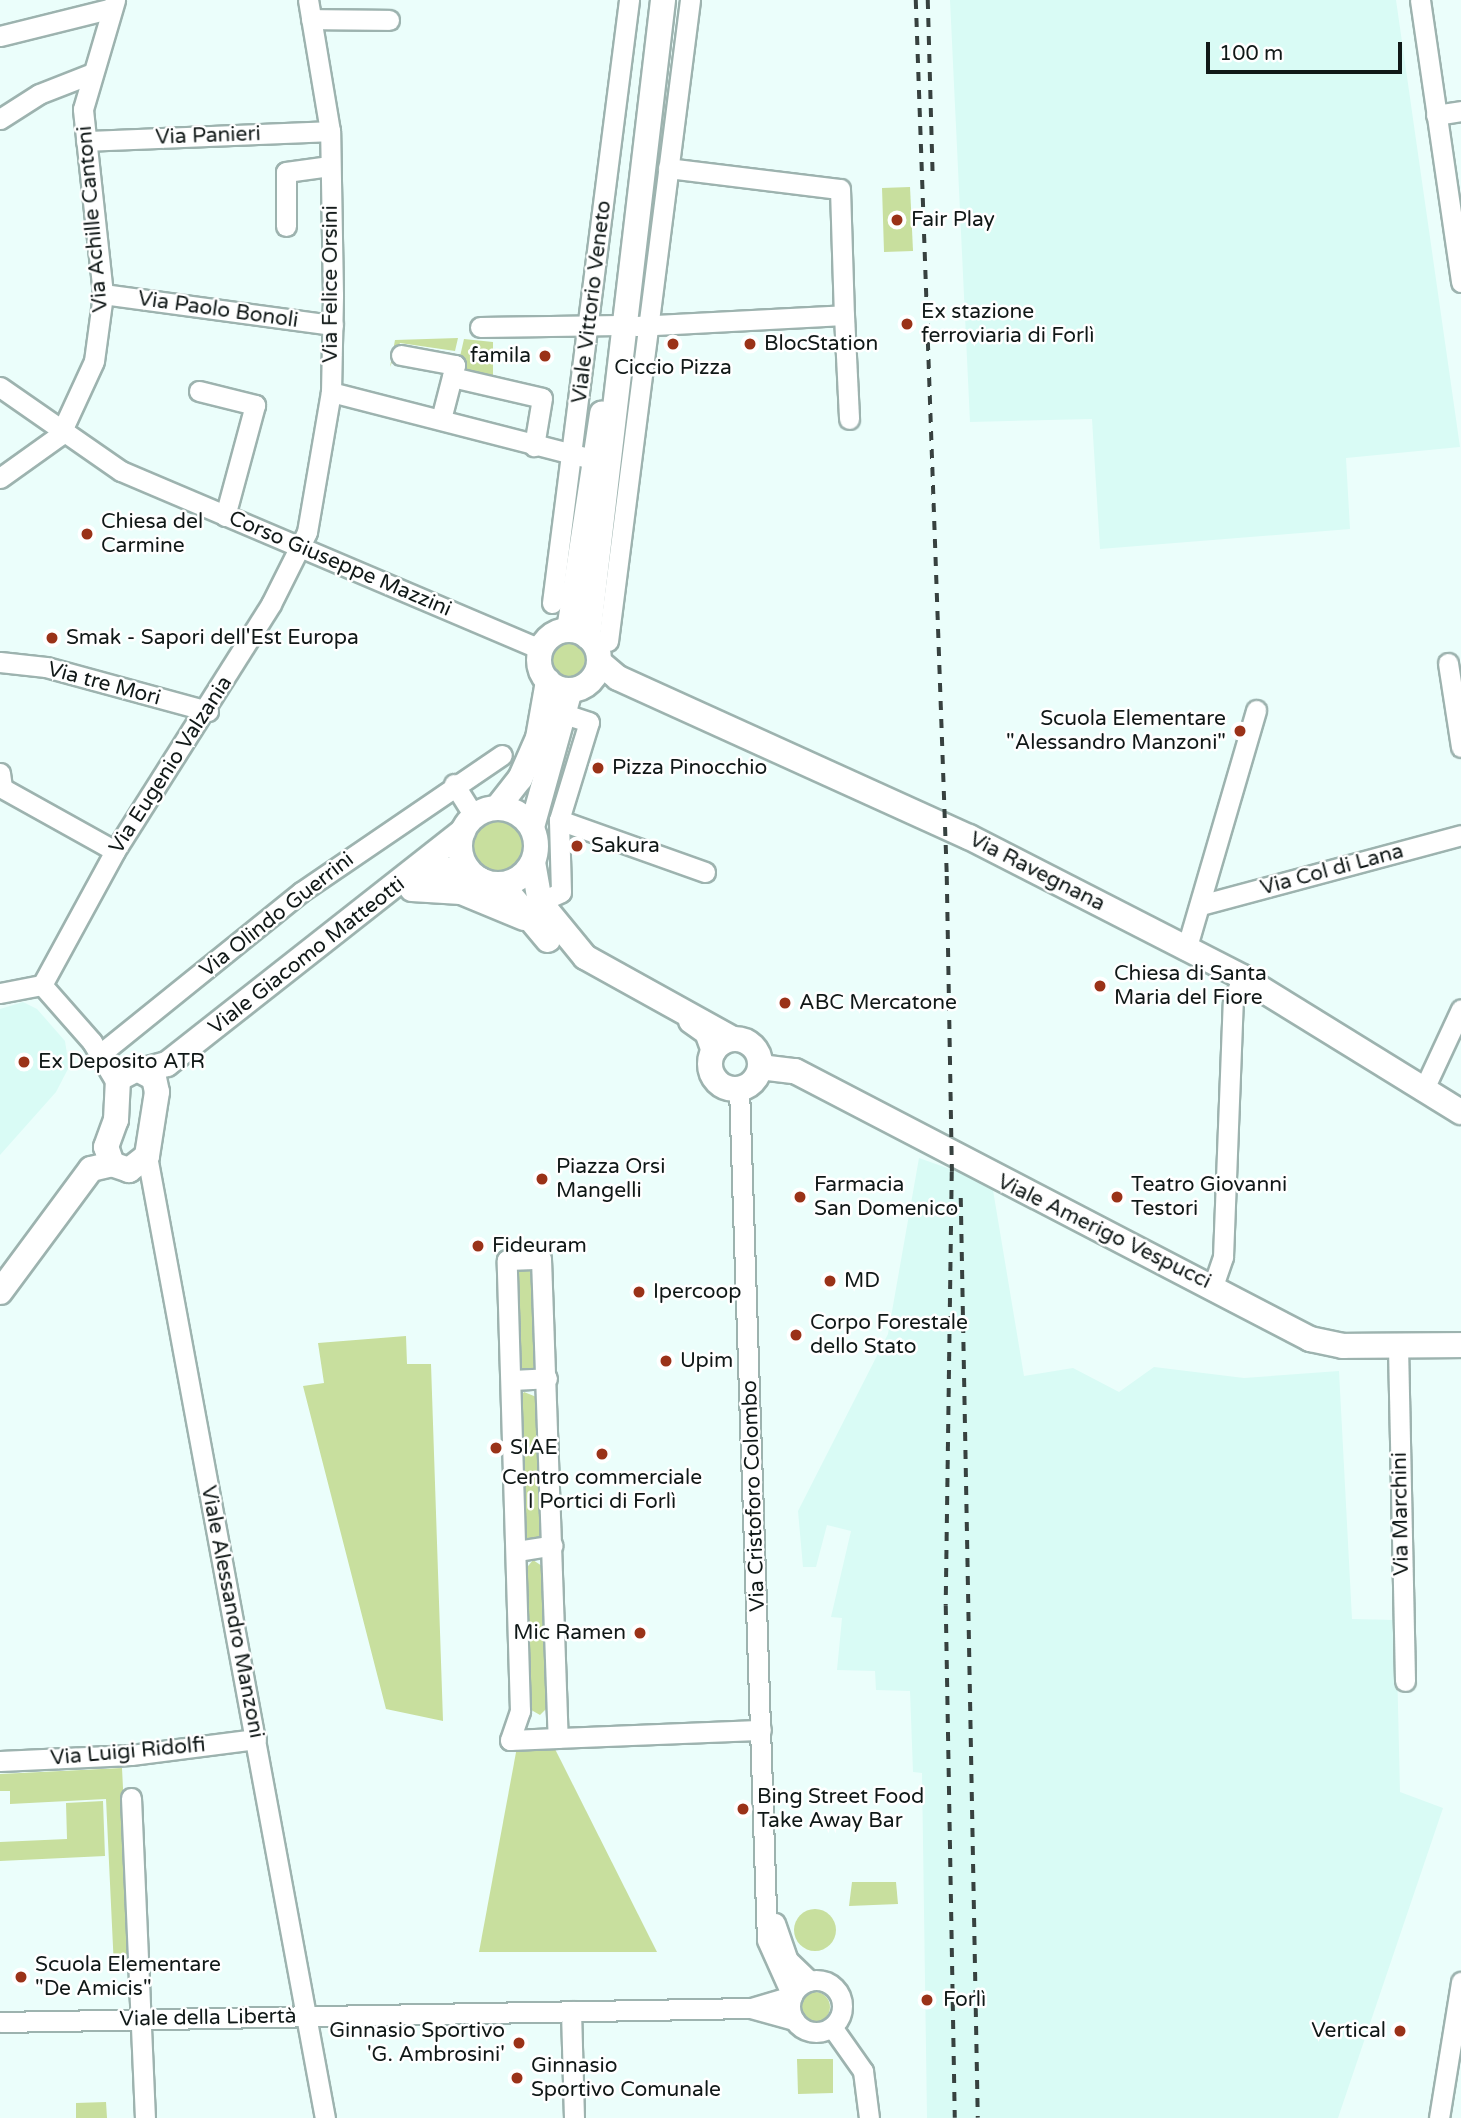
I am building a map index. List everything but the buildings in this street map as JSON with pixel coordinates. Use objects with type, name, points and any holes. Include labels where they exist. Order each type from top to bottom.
[{"type":"main road","name":"Viale Vittorio Veneto","points":[[591,643],[602,459],[630,326],[628,280],[663,0]]},
{"type":"main road","name":"Viale Vittorio Veneto","points":[[591,643],[609,548],[602,459]]},
{"type":"main road","points":[[538,912],[532,827],[560,695],[540,666],[541,649],[552,635],[591,643],[587,684],[560,695]]},
{"type":"main road","name":"Via Ravegnana","points":[[591,643],[618,678],[969,837],[1242,977],[1461,1112]]},
{"type":"main road","name":"Viale Giacomo Matteotti","points":[[138,1077],[167,1064],[478,818],[520,779],[560,695]]},
{"type":"main road","points":[[532,827],[513,811],[478,818],[463,859],[491,882],[538,912],[576,963],[696,1023],[723,1045],[755,1048],[760,1067],[739,1088],[724,1086],[713,1074],[723,1045]]},
{"type":"main road","points":[[491,882],[523,875],[533,862]]},
{"type":"main road","name":"Viale Giacomo Matteotti","points":[[138,1077],[443,870],[460,869],[491,882]]},
{"type":"main road","points":[[412,889],[461,892],[538,912]]},
{"type":"main road","name":"Viale Amerigo Vespucci","points":[[760,1067],[795,1071],[1213,1286],[1310,1339],[1398,1346],[1461,1345]]},
{"type":"main road","points":[[0,1292],[91,1169],[109,1155],[116,1120],[138,1077]]},
{"type":"main road","points":[[0,1273],[77,1170],[109,1155],[142,1162],[138,1077]]},
{"type":"street","name":"Viale Vittorio Veneto","points":[[602,459],[590,325],[629,0]]},
{"type":"street","name":"Viale Vittorio Veneto","points":[[552,603],[602,459],[630,326],[668,168],[690,0]]},
{"type":"street","points":[[1420,0],[1461,282]]},
{"type":"street","points":[[0,36],[113,4]]},
{"type":"street","name":"Via Achille Cantoni","points":[[60,435],[94,361],[103,294],[83,109],[113,4]]},
{"type":"street","name":"Via Felice Orsini","points":[[300,546],[331,393],[333,325],[330,131],[310,10],[389,20]]},
{"type":"street","points":[[0,118],[39,94],[93,74]]},
{"type":"street","points":[[1436,115],[1461,111]]},
{"type":"street","name":"Via Panieri","points":[[86,142],[330,131]]},
{"type":"street","points":[[286,226],[286,172],[330,166]]},
{"type":"street","points":[[668,168],[840,189],[849,419]]},
{"type":"street","name":"Via Paolo Bonoli","points":[[103,294],[333,325]]},
{"type":"street","points":[[480,327],[630,326],[844,315]]},
{"type":"street","points":[[401,355],[455,365],[441,419]]},
{"type":"street","points":[[453,377],[542,398],[534,446]]},
{"type":"street","name":"Corso Giuseppe Mazzini","points":[[0,387],[60,435],[121,471],[541,649]]},
{"type":"street","points":[[199,391],[256,405],[225,516]]},
{"type":"street","points":[[331,393],[441,419],[534,446],[602,459]]},
{"type":"street","points":[[0,478],[60,435]]},
{"type":"street","name":"Via Eugenio Valzania","points":[[42,985],[115,852],[208,711],[300,546]]},
{"type":"street","name":"Via tre Mori","points":[[0,662],[208,711]]},
{"type":"street","points":[[1448,663],[1461,747]]},
{"type":"street","points":[[538,912],[561,892],[559,820],[589,722],[560,695]]},
{"type":"street","points":[[1186,950],[1204,904],[1256,710]]},
{"type":"street","name":"Via Olindo Guerrini","points":[[98,1046],[301,892],[454,784],[502,755]]},
{"type":"street","points":[[0,773],[2,788],[115,852]]},
{"type":"street","points":[[454,784],[478,818]]},
{"type":"street","points":[[559,820],[705,872]]},
{"type":"street","name":"Via Col di Lana","points":[[1204,904],[1461,835]]},
{"type":"street","points":[[1213,1286],[1223,1257],[1233,1002],[1242,977]]},
{"type":"street","points":[[0,993],[42,985],[98,1046],[138,1077]]},
{"type":"street","points":[[1423,1091],[1461,1009]]},
{"type":"street","name":"Via Cristoforo Colombo","points":[[739,1088],[769,1904]]},
{"type":"street","name":"Viale Alessandro Manzoni","points":[[142,1162],[157,1208],[325,2118]]},
{"type":"street","points":[[558,1738],[541,1259],[507,1260],[520,1711],[510,1740],[761,1730]]},
{"type":"street","name":"Via Marchini","points":[[1398,1346],[1405,1681]]},
{"type":"street","points":[[512,1380],[547,1378]]},
{"type":"street","points":[[517,1551],[553,1545]]},
{"type":"street","name":"Via Luigi Ridolfi","points":[[0,1761],[131,1755],[256,1740]]},
{"type":"street","points":[[131,1798],[145,2118]]},
{"type":"street","points":[[751,2008],[767,1988],[769,1904]]},
{"type":"street","points":[[767,1940],[792,1996],[794,2020],[808,2031],[832,2027],[842,2012],[839,1994],[826,1982],[810,1981],[788,1960],[769,1904]]},
{"type":"street","points":[[792,1996],[810,1981]]},
{"type":"street","points":[[1439,2118],[1461,1982]]},
{"type":"street","name":"Viale della Libertà","points":[[0,2022],[751,2008],[792,1996]]},
{"type":"street","name":"Viale della Libertà","points":[[751,2008],[794,2020]]},
{"type":"street","points":[[571,2011],[574,2118]]},
{"type":"street","points":[[832,2027],[863,2071],[869,2118]]},
{"type":"shaded area","points":[[950,0],[1396,0],[1460,447],[1346,458],[1350,529],[1100,549],[1092,419],[970,422]]},
{"type":"shaded area","name":"Ex Deposito ATR","points":[[23,1002],[37,1009],[65,1041],[69,1067],[56,1092],[0,1155],[0,1009]]},
{"type":"shaded area","points":[[919,1158],[992,1184],[1024,1376],[1073,1368],[1119,1392],[1154,1367],[1244,1378],[1339,1371],[1352,1619],[1396,1620],[1400,1792],[1443,1808],[1338,2118],[927,2118],[922,1773],[913,1772],[910,1691],[876,1690],[875,1671],[837,1670],[842,1618],[831,1617],[851,1531],[827,1525],[816,1567],[803,1567],[798,1511],[888,1334]]},
{"type":"green space","name":"Fair Play","points":[[910,187],[913,251],[884,252],[882,188]]},
{"type":"green space","points":[[458,338],[455,351],[400,343],[390,367],[395,340]]},
{"type":"green space","points":[[464,339],[493,342],[493,380],[456,374]]},
{"type":"green space","points":[[569,643],[581,648],[586,660],[581,672],[569,677],[557,672],[552,660],[557,648]]},
{"type":"green space","points":[[498,818],[509,820],[518,826],[524,835],[524,857],[518,866],[509,872],[498,874],[487,872],[478,866],[472,857],[470,846],[472,835],[478,826],[487,820]]},
{"type":"green space","points":[[530,1266],[537,1367],[523,1372],[517,1367],[515,1271]]},
{"type":"green space","points":[[406,1336],[407,1364],[431,1364],[443,1721],[386,1709],[303,1386],[324,1383],[318,1343]]},
{"type":"green space","points":[[524,1392],[539,1398],[543,1538],[528,1544],[522,1537],[517,1402]]},
{"type":"green space","points":[[533,1560],[545,1568],[547,1708],[540,1715],[526,1707],[524,1571]]},
{"type":"green space","points":[[553,1745],[657,1952],[479,1952],[517,1747]]},
{"type":"green space","points":[[122,1768],[132,1967],[114,1968],[106,1799],[10,1804],[10,1791],[0,1791],[0,1774]]},
{"type":"green space","points":[[103,1801],[105,1856],[0,1861],[0,1842],[67,1839],[66,1803]]},
{"type":"green space","points":[[852,1882],[896,1882],[898,1904],[849,1906]]},
{"type":"green space","points":[[815,1909],[830,1915],[836,1930],[830,1945],[815,1951],[800,1945],[794,1930],[800,1915]]},
{"type":"green space","points":[[815,1992],[825,1997],[830,2007],[825,2017],[815,2022],[805,2017],[800,2007],[805,1997]]},
{"type":"green space","points":[[797,2059],[833,2059],[833,2093],[798,2094]]},
{"type":"green space","points":[[106,2102],[107,2118],[76,2118],[76,2103]]},
{"type":"railway","points":[[916,0],[947,876],[952,1172],[946,1606],[955,2118]]},
{"type":"railway","points":[[928,0],[933,180]]},
{"type":"railway","points":[[961,1198],[978,2118]]},
{"type":"place","name":"Fair Play","points":[[897,220]]},
{"type":"place","name":"Ex stazione ferroviaria di Forlì","points":[[907,324]]},
{"type":"place","name":"Ciccio Pizza","points":[[673,344]]},
{"type":"place","name":"BlocStation","points":[[750,344]]},
{"type":"place","name":"famila","points":[[545,356]]},
{"type":"place","name":"Chiesa del Carmine","points":[[87,534]]},
{"type":"place","name":"Smak - Sapori dell'Est Europa","points":[[52,638]]},
{"type":"place","name":"Scuola Elementare \"Alessandro Manzoni\"","points":[[1240,731]]},
{"type":"place","name":"Pizza Pinocchio","points":[[598,768]]},
{"type":"place","name":"Sakura","points":[[577,846]]},
{"type":"place","name":"Chiesa di Santa Maria del Fiore","points":[[1100,986]]},
{"type":"place","name":"ABC Mercatone","points":[[785,1003]]},
{"type":"place","name":"Ex Deposito ATR","points":[[24,1062]]},
{"type":"place","name":"Piazza Orsi Mangelli","points":[[542,1179]]},
{"type":"place","name":"Farmacia San Domenico","points":[[800,1197]]},
{"type":"place","name":"Teatro Giovanni Testori","points":[[1117,1197]]},
{"type":"place","name":"Fideuram","points":[[478,1246]]},
{"type":"place","name":"MD","points":[[830,1281]]},
{"type":"place","name":"Ipercoop","points":[[639,1292]]},
{"type":"place","name":"Corpo Forestale dello Stato","points":[[796,1335]]},
{"type":"place","name":"Upim","points":[[666,1361]]},
{"type":"place","name":"SIAE","points":[[496,1448]]},
{"type":"place","name":"Centro commerciale I Portici di Forlì","points":[[602,1454]]},
{"type":"place","name":"Mic Ramen","points":[[640,1633]]},
{"type":"place","name":"Bing Street Food Take Away Bar","points":[[743,1809]]},
{"type":"place","name":"Scuola Elementare \"De Amicis\"","points":[[21,1977]]},
{"type":"place","name":"Forlì","points":[[927,2000]]},
{"type":"place","name":"Vertical","points":[[1400,2031]]},
{"type":"place","name":"Ginnasio Sportivo 'G. Ambrosini'","points":[[519,2043]]},
{"type":"place","name":"Ginnasio Sportivo Comunale","points":[[517,2078]]}]
